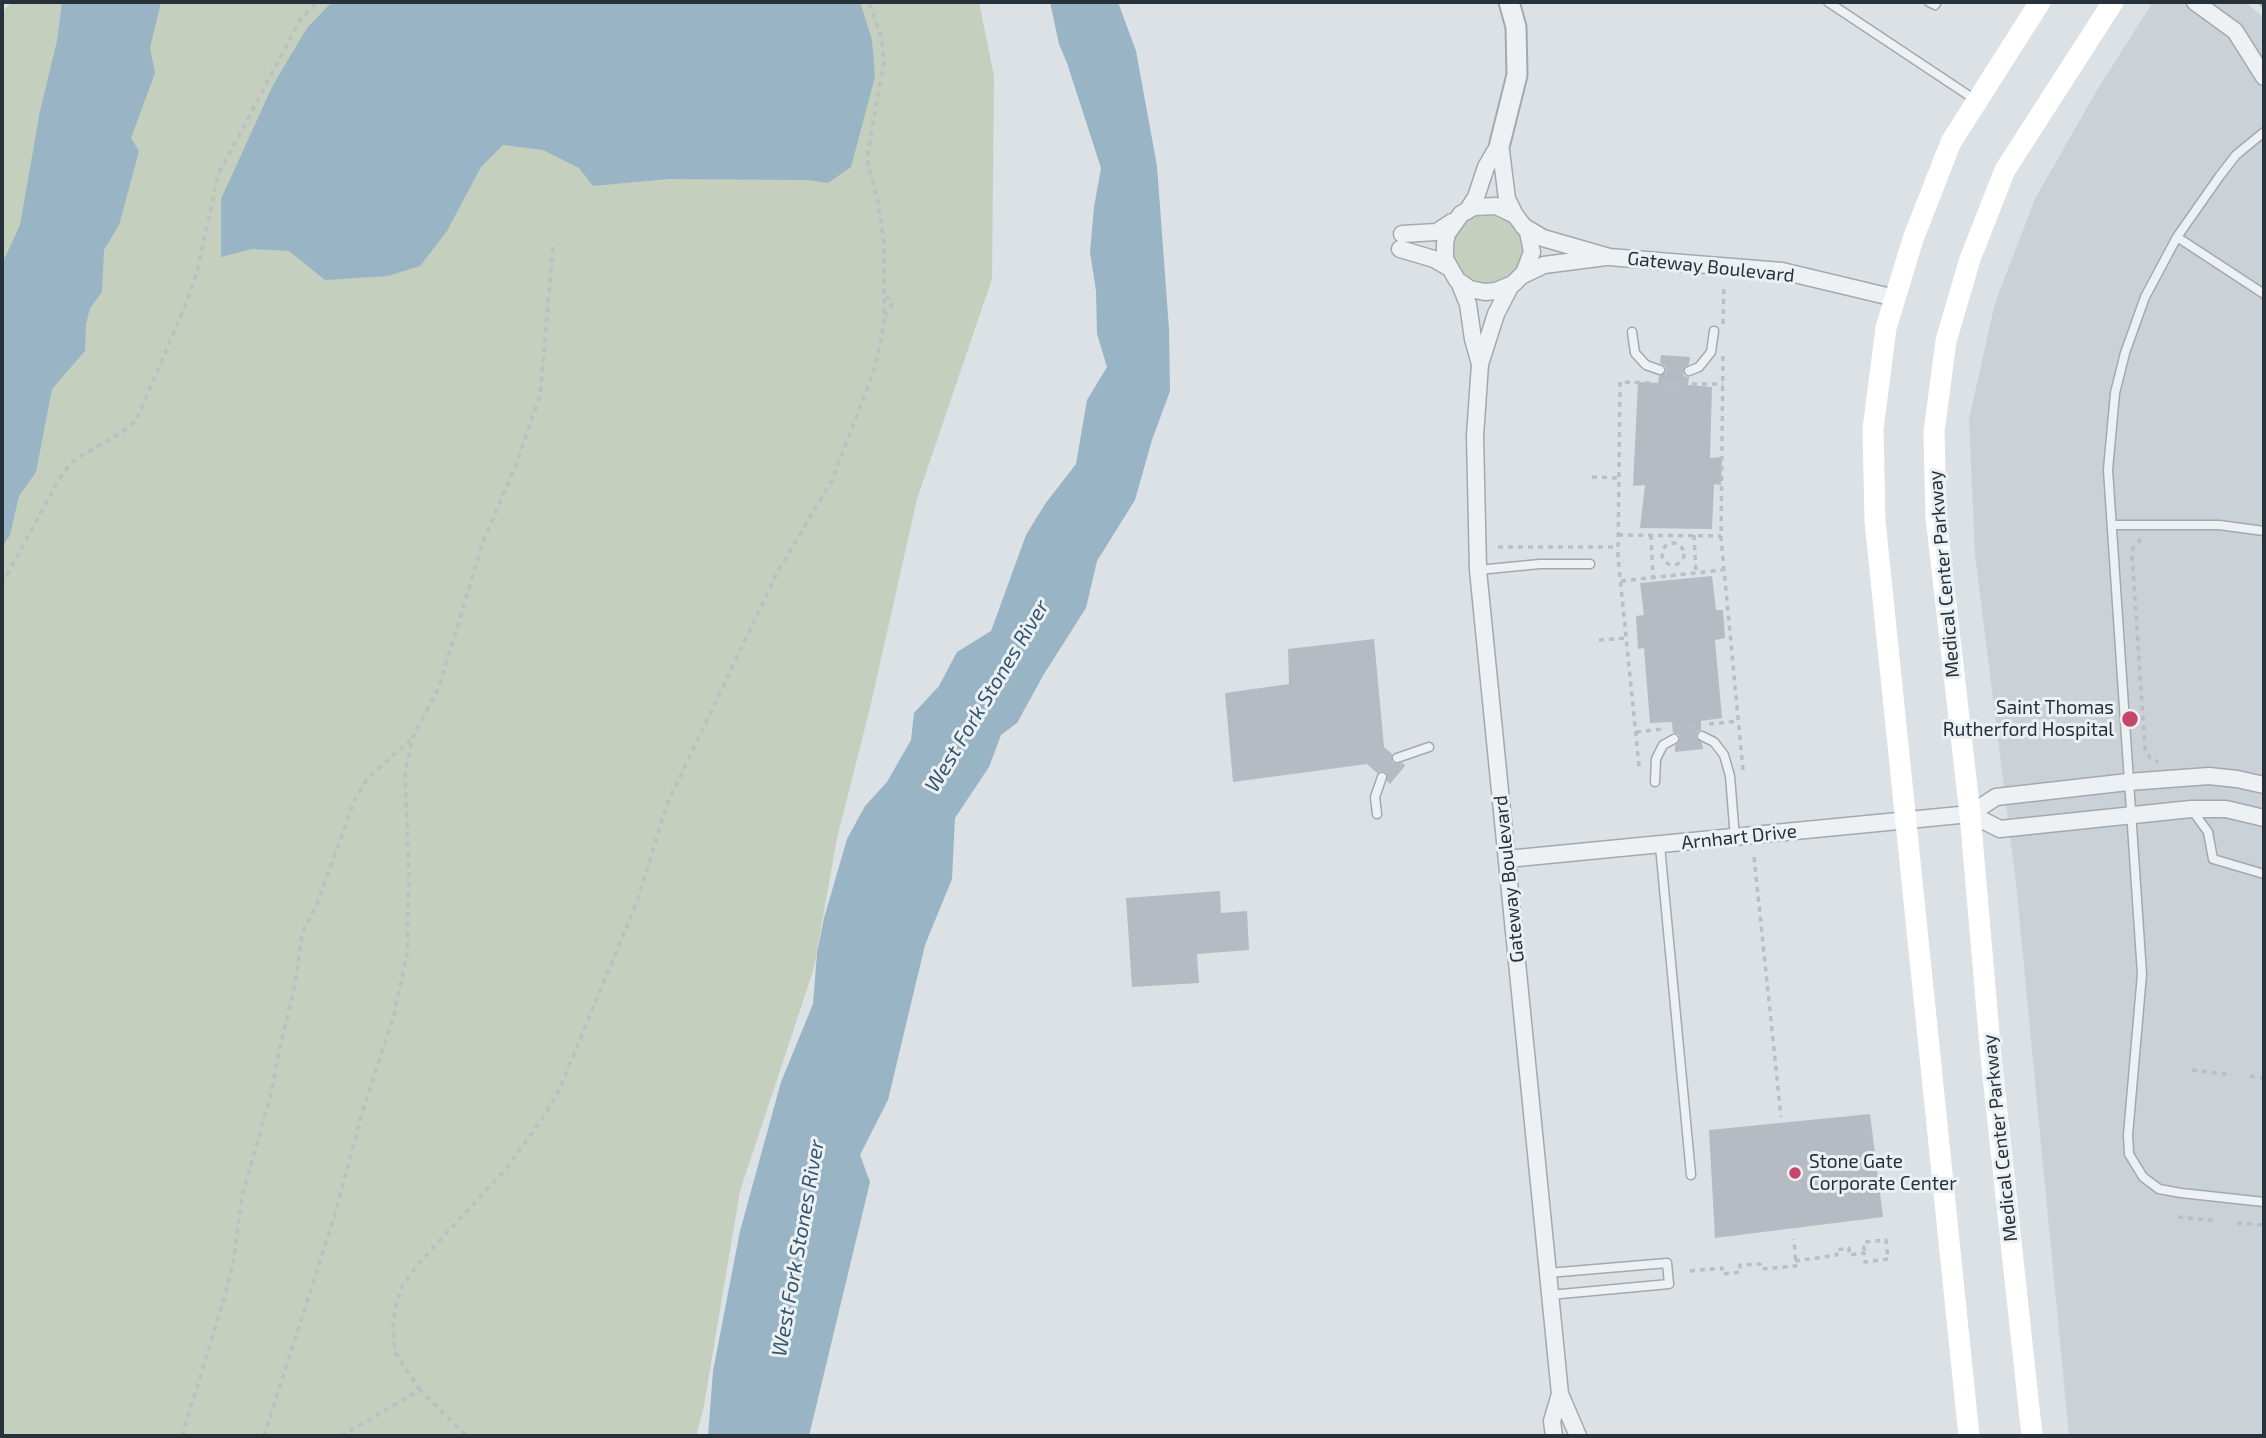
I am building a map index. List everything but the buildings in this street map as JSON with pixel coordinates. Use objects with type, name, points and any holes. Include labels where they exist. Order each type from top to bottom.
[{"type":"main road","points":[[1969,1436],[1875,521],[1873,429],[1886,328],[1913,239],[1951,142],[2040,2]]},
{"type":"main road","name":"Medical Center Parkway","points":[[2032,1436],[1991,1057],[1970,814],[1936,517],[1934,432],[1946,341],[1970,259],[2005,170],[2113,2]]},
{"type":"street","points":[[1448,267],[1445,243],[1476,197],[1486,167],[1500,143],[1517,75],[1516,27],[1509,2]]},
{"type":"street","points":[[2195,2],[2235,31],[2264,77]]},
{"type":"street","points":[[1480,364],[1496,314],[1532,252],[1528,232],[1507,199],[1500,143]]},
{"type":"street","points":[[1496,206],[1544,238],[1609,257],[1544,265],[1496,291],[1485,292],[1470,289],[1459,281],[1448,267],[1401,242],[1437,232],[1474,207],[1496,206]]},
{"type":"street","name":"Gateway Boulevard","points":[[1609,257],[1782,271],[1895,298]]},
{"type":"street","points":[[1459,281],[1468,304],[1480,364]]},
{"type":"street","name":"Gateway Boulevard","points":[[1480,364],[1475,436],[1478,570],[1560,1394],[1578,1436]]},
{"type":"street","name":"Arnhart Drive","points":[[1507,859],[1970,814],[1996,797],[2128,782],[2209,776],[2264,785]]},
{"type":"street","points":[[1970,814],[2000,829],[2191,809],[2226,809],[2264,818]]},
{"type":"street","name":"Gateway Boulevard","points":[[1553,1436],[1552,1421],[1560,1394]]},
{"type":"lane","points":[[1828,2],[1977,101]]},
{"type":"lane","points":[[1929,2],[1935,5],[1937,2]]},
{"type":"lane","points":[[2264,132],[2228,164],[2177,237],[2157,273],[2138,315],[2118,383],[2108,449],[2108,490],[2142,974],[2127,1135],[2129,1154],[2143,1177],[2159,1189],[2264,1202]]},
{"type":"lane","points":[[2177,237],[2264,294]]},
{"type":"lane","points":[[1689,372],[1699,367],[1711,352],[1719,331]]},
{"type":"lane","points":[[1632,332],[1635,353],[1646,365],[1660,370]]},
{"type":"lane","points":[[2112,525],[2219,525],[2264,531]]},
{"type":"lane","points":[[1478,570],[1540,564],[1590,564]]},
{"type":"lane","points":[[1702,736],[1714,742],[1724,755],[1730,776],[1735,838]]},
{"type":"lane","points":[[1655,782],[1656,759],[1663,745],[1674,739]]},
{"type":"lane","points":[[1397,758],[1429,747]]},
{"type":"lane","points":[[1377,814],[1375,797],[1382,777]]},
{"type":"lane","points":[[2191,809],[2208,832],[2213,859],[2264,874]]},
{"type":"lane","points":[[1660,846],[1691,1175]]},
{"type":"lane","points":[[1548,1273],[1667,1263],[1669,1284],[1550,1294]]},
{"type":"path","points":[[2,584],[68,467],[77,458],[121,433],[136,421],[194,282],[218,175],[299,22],[316,2]]},
{"type":"path","points":[[467,1436],[420,1390],[395,1352],[393,1327],[396,1302],[403,1285],[418,1264],[505,1170],[547,1112],[559,1090],[642,887],[667,804],[778,571],[832,480],[873,373],[882,337],[885,297],[882,223],[867,159],[884,60],[881,37],[869,2]]},
{"type":"path","points":[[2259,2],[2264,8]]},
{"type":"path","points":[[264,1436],[335,1214],[362,1114],[394,1015],[407,954],[409,873],[405,772],[412,739],[439,687],[483,542],[515,467],[540,396],[553,247]]},
{"type":"path","points":[[1719,331],[1724,284]]},
{"type":"path","points":[[1723,354],[1721,536],[1744,775]]},
{"type":"path","points":[[1639,766],[1618,547],[1620,382],[1723,384]]},
{"type":"path","points":[[1592,477],[1619,478]]},
{"type":"path","points":[[1618,535],[1721,536]]},
{"type":"path","points":[[1651,535],[1653,578]]},
{"type":"path","points":[[1673,535],[1673,543]]},
{"type":"path","points":[[1694,535],[1696,573]]},
{"type":"path","points":[[2146,537],[2136,544],[2132,555],[2145,750],[2150,758],[2160,762]]},
{"type":"path","points":[[1673,543],[1681,547],[1684,554],[1682,561],[1675,565],[1666,563],[1662,555],[1665,547],[1673,543]]},
{"type":"path","points":[[1498,547],[1618,547]]},
{"type":"path","points":[[1684,554],[1694,554]]},
{"type":"path","points":[[1652,555],[1662,555]]},
{"type":"path","points":[[1675,565],[1675,575]]},
{"type":"path","points":[[1621,581],[1723,570]]},
{"type":"path","points":[[1599,640],[1627,638]]},
{"type":"path","points":[[1636,732],[1738,721]]},
{"type":"path","points":[[182,1436],[225,1296],[242,1196],[272,1090],[295,985],[302,933],[317,904],[355,799],[367,779],[412,739]]},
{"type":"path","points":[[1754,857],[1781,1117]]},
{"type":"path","points":[[2192,1070],[2232,1074]]},
{"type":"path","points":[[2250,1076],[2264,1078]]},
{"type":"path","points":[[2178,1217],[2217,1221]]},
{"type":"path","points":[[2236,1223],[2264,1225]]},
{"type":"path","points":[[1690,1271],[1722,1268],[1722,1274],[1740,1272],[1740,1265],[1760,1264],[1761,1269],[1796,1266],[1794,1239]]},
{"type":"path","points":[[1886,1240],[1888,1259],[1865,1262],[1864,1253],[1864,1242],[1886,1240]]},
{"type":"path","points":[[1795,1261],[1837,1255],[1836,1250],[1849,1248],[1849,1255],[1864,1253]]},
{"type":"path","points":[[341,1436],[420,1390]]},
{"type":"shaded area","name":"Saint Thomas Rutherford Hospital","points":[[2153,2],[2245,2],[2264,18],[2264,1436],[2069,1436],[2016,883],[1975,554],[1969,419],[1995,303],[2035,199],[2097,90]]},
{"type":"green space","points":[[12,2],[979,2],[994,76],[992,279],[917,499],[870,708],[837,838],[814,968],[740,1191],[703,1411],[696,1436],[2,1436],[2,12]]},
{"type":"green space","points":[[1488,213],[1507,219],[1517,229],[1523,248],[1517,267],[1507,277],[1488,283],[1469,277],[1459,267],[1453,248],[1459,229],[1469,219]]},
{"type":"water","points":[[62,2],[161,2],[150,48],[155,73],[131,138],[139,151],[119,225],[104,250],[102,292],[90,308],[86,324],[85,351],[52,389],[36,472],[19,496],[10,535],[2,547],[2,264],[20,225],[40,111],[57,41]]},
{"type":"water","points":[[339,2],[860,2],[872,40],[875,77],[851,167],[828,183],[807,180],[668,179],[593,186],[579,168],[543,150],[503,145],[481,167],[447,231],[420,266],[388,276],[325,280],[289,251],[252,249],[221,257],[221,199],[273,85],[307,28],[329,5]]},
{"type":"water","name":"West Fork Stones River","points":[[1050,2],[1118,2],[1136,51],[1157,166],[1169,329],[1170,391],[1152,440],[1135,500],[1097,561],[1086,608],[1017,723],[1001,735],[989,767],[955,818],[952,879],[925,945],[888,1100],[860,1155],[870,1182],[809,1436],[708,1436],[713,1371],[740,1231],[781,1082],[813,1004],[817,953],[824,918],[847,839],[865,806],[887,782],[911,740],[914,713],[939,686],[957,652],[991,631],[1026,535],[1045,504],[1076,464],[1087,400],[1107,367],[1097,334],[1096,291],[1090,252],[1101,168],[1059,44]]},
{"type":"place","name":"Saint Thomas Rutherford Hospital","points":[[2130,719]]},
{"type":"place","name":"Stone Gate Corporate Center","points":[[1795,1173]]}]
